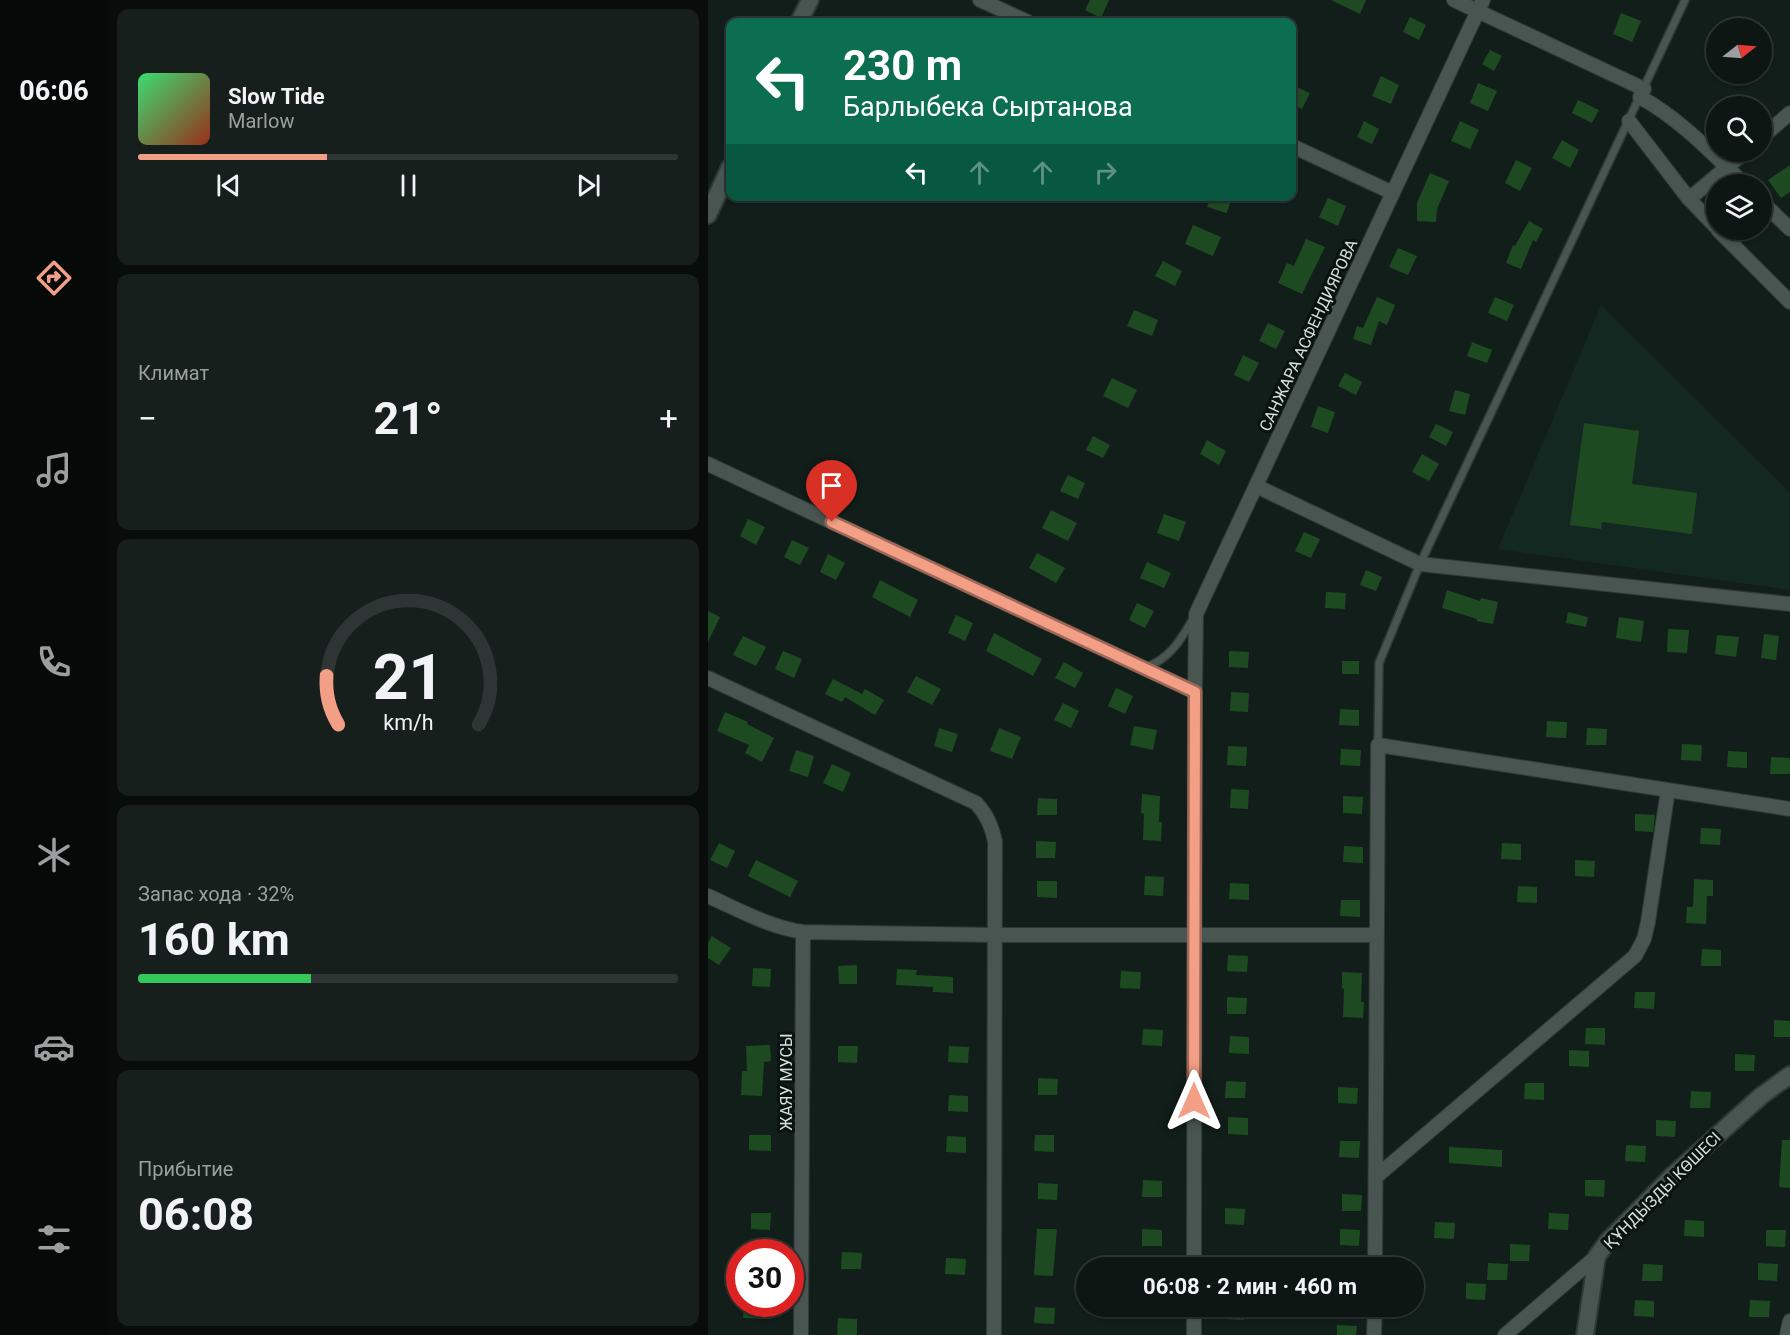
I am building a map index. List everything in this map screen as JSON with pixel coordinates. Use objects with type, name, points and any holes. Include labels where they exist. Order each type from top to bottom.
[{"type":"street","points":[[801,18],[810,0]]},
{"type":"street","points":[[980,0],[1019,18]]},
{"type":"street","points":[[1454,0],[1481,6],[1642,93],[1734,174]]},
{"type":"street","name":"САНЖАРА АСФЕНДИЯРОВА","points":[[1194,1257],[1196,614],[1481,6]]},
{"type":"street","points":[[1772,129],[1790,113]]},
{"type":"street","points":[[1629,121],[1689,199],[1706,217]]},
{"type":"street","points":[[1296,148],[1393,193]]},
{"type":"street","points":[[1689,199],[1733,162]]},
{"type":"street","points":[[708,215],[726,176]]},
{"type":"street","points":[[1772,212],[1790,230]]},
{"type":"street","points":[[1729,240],[1790,302]]},
{"type":"street","points":[[708,464],[1195,692]]},
{"type":"street","points":[[1256,486],[1420,564],[1790,604]]},
{"type":"street","points":[[708,678],[976,803],[985,812],[991,824],[995,841],[994,1335]]},
{"type":"street","points":[[1376,1257],[1378,745],[1790,808]]},
{"type":"street","points":[[1377,1176],[1635,956],[1644,939],[1648,922],[1668,790]]},
{"type":"street","points":[[708,896],[766,923],[783,929],[803,932],[1377,935]]},
{"type":"street","name":"ЖАЯУ МУСЫ","points":[[801,1335],[803,932]]},
{"type":"street","name":"ҚҰНДЫЗДЫ КӨШЕСІ","points":[[1585,1335],[1597,1256],[1608,1242],[1671,1176],[1761,1096],[1790,1075]]},
{"type":"street","points":[[1505,1335],[1597,1256]]},
{"type":"street","points":[[1194,1317],[1194,1335]]},
{"type":"street","points":[[1374,1335],[1375,1317]]},
{"type":"street","points":[[1787,1335],[1790,1322]]},
{"type":"lane","points":[[1378,745],[1379,663],[1420,564],[1685,0]]},
{"type":"lane","points":[[1143,667],[1156,663],[1178,644],[1196,614]]},
{"type":"shaded area","points":[[1601,305],[1790,493],[1790,590],[1498,549]]},
{"type":"building","points":[[1090,0],[1109,0],[1101,18],[1085,10]]},
{"type":"building","points":[[1331,0],[1366,0],[1360,14]]},
{"type":"building","points":[[1621,13],[1641,21],[1632,42],[1613,34]]},
{"type":"building","points":[[1410,17],[1426,25],[1419,40],[1403,32]]},
{"type":"building","points":[[1490,50],[1502,56],[1494,71],[1482,64]]},
{"type":"building","points":[[1381,76],[1399,85],[1391,104],[1372,96]]},
{"type":"building","points":[[1478,83],[1497,91],[1488,111],[1470,103]]},
{"type":"building","points":[[1296,87],[1310,93],[1302,109],[1296,106]]},
{"type":"building","points":[[1578,100],[1599,110],[1592,123],[1572,113]]},
{"type":"building","points":[[1364,121],[1379,129],[1372,144],[1357,137]]},
{"type":"building","points":[[1460,121],[1479,130],[1470,149],[1451,141]]},
{"type":"building","points":[[1562,140],[1579,150],[1570,168],[1552,158]]},
{"type":"building","points":[[1516,160],[1532,168],[1520,191],[1505,183]]},
{"type":"building","points":[[1790,165],[1790,192],[1781,198],[1772,186],[1772,177]]},
{"type":"building","points":[[1430,173],[1449,181],[1437,209],[1436,222],[1417,221],[1417,203]]},
{"type":"building","points":[[1328,198],[1346,206],[1338,226],[1319,217]]},
{"type":"building","points":[[1209,201],[1231,201],[1227,213],[1207,207]]},
{"type":"building","points":[[1529,221],[1543,229],[1536,242],[1533,240],[1521,269],[1506,263],[1513,245],[1515,246]]},
{"type":"building","points":[[1193,225],[1221,237],[1213,256],[1185,244]]},
{"type":"building","points":[[1306,239],[1325,247],[1302,294],[1278,283],[1287,263],[1294,266]]},
{"type":"building","points":[[1398,248],[1417,256],[1408,275],[1389,267]]},
{"type":"building","points":[[1163,261],[1182,271],[1175,286],[1155,276]]},
{"type":"building","points":[[1377,297],[1395,305],[1387,325],[1379,321],[1371,345],[1353,339],[1357,326],[1363,328]]},
{"type":"building","points":[[1495,297],[1514,305],[1507,321],[1488,313]]},
{"type":"building","points":[[1134,310],[1158,320],[1152,336],[1127,326]]},
{"type":"building","points":[[1268,323],[1285,331],[1276,349],[1259,341]]},
{"type":"building","points":[[1472,342],[1492,350],[1487,363],[1467,356]]},
{"type":"building","points":[[1243,355],[1259,363],[1249,382],[1234,375]]},
{"type":"building","points":[[1345,373],[1362,382],[1356,395],[1338,386]]},
{"type":"building","points":[[1112,378],[1137,390],[1128,408],[1103,396]]},
{"type":"building","points":[[1455,390],[1470,394],[1465,415],[1449,411]]},
{"type":"building","points":[[1318,406],[1335,412],[1328,433],[1311,427]]},
{"type":"building","points":[[1584,423],[1639,431],[1632,484],[1697,493],[1692,534],[1602,522],[1601,529],[1570,525]]},
{"type":"building","points":[[1436,424],[1453,432],[1446,446],[1429,437]]},
{"type":"building","points":[[1093,436],[1110,445],[1103,458],[1086,450]]},
{"type":"building","points":[[1207,440],[1226,451],[1219,465],[1200,454]]},
{"type":"building","points":[[1422,454],[1439,464],[1429,481],[1412,472]]},
{"type":"building","points":[[1068,475],[1085,483],[1078,499],[1060,491]]},
{"type":"building","points":[[1051,510],[1077,523],[1068,541],[1042,528]]},
{"type":"building","points":[[1164,514],[1186,522],[1179,541],[1157,533]]},
{"type":"building","points":[[748,519],[765,527],[756,545],[740,536]]},
{"type":"building","points":[[1304,532],[1320,539],[1311,558],[1295,551]]},
{"type":"building","points":[[792,540],[809,548],[800,565],[784,557]]},
{"type":"building","points":[[1037,553],[1065,568],[1056,583],[1029,568]]},
{"type":"building","points":[[828,554],[845,563],[836,580],[820,572]]},
{"type":"building","points":[[1147,562],[1171,573],[1164,588],[1140,578]]},
{"type":"building","points":[[1366,570],[1382,577],[1376,591],[1360,585]]},
{"type":"building","points":[[880,580],[918,600],[910,617],[872,597]]},
{"type":"building","points":[[1447,590],[1480,601],[1481,598],[1498,602],[1493,624],[1477,621],[1477,619],[1442,608]]},
{"type":"building","points":[[1326,592],[1346,593],[1345,609],[1325,608]]},
{"type":"building","points":[[1137,603],[1154,611],[1145,628],[1129,620]]},
{"type":"building","points":[[708,611],[720,617],[708,642]]},
{"type":"building","points":[[1568,612],[1588,617],[1586,627],[1566,623]]},
{"type":"building","points":[[956,615],[973,623],[965,641],[948,633]]},
{"type":"building","points":[[1619,617],[1644,621],[1641,642],[1616,638]]},
{"type":"building","points":[[1668,629],[1689,630],[1687,653],[1667,652]]},
{"type":"building","points":[[994,633],[1042,659],[1033,676],[986,651]]},
{"type":"building","points":[[1764,634],[1779,636],[1776,660],[1761,658]]},
{"type":"building","points":[[1717,635],[1739,637],[1736,657],[1715,654]]},
{"type":"building","points":[[743,636],[766,647],[756,666],[733,655]]},
{"type":"building","points":[[783,651],[802,659],[794,678],[775,669]]},
{"type":"building","points":[[1229,651],[1249,652],[1248,668],[1229,667]]},
{"type":"building","points":[[1342,661],[1359,661],[1359,674],[1342,674]]},
{"type":"building","points":[[1064,662],[1083,673],[1075,688],[1055,678]]},
{"type":"building","points":[[916,676],[941,689],[932,705],[907,692]]},
{"type":"building","points":[[833,679],[862,694],[865,689],[884,700],[875,715],[845,697],[842,702],[825,694]]},
{"type":"building","points":[[1116,688],[1133,696],[1125,714],[1108,706]]},
{"type":"building","points":[[1231,692],[1249,693],[1248,712],[1230,711]]},
{"type":"building","points":[[1063,703],[1079,711],[1071,728],[1054,720]]},
{"type":"building","points":[[1340,709],[1359,710],[1359,726],[1339,725]]},
{"type":"building","points":[[725,712],[748,722],[747,724],[774,738],[762,762],[745,753],[749,745],[717,731]]},
{"type":"building","points":[[1547,721],[1567,722],[1566,738],[1546,737]]},
{"type":"building","points":[[1134,726],[1157,730],[1153,750],[1130,745]]},
{"type":"building","points":[[939,728],[958,734],[952,752],[934,746]]},
{"type":"building","points":[[999,728],[1021,737],[1012,759],[990,751]]},
{"type":"building","points":[[1587,728],[1607,729],[1606,745],[1586,745]]},
{"type":"building","points":[[1682,744],[1702,745],[1701,761],[1681,760]]},
{"type":"building","points":[[1228,746],[1247,747],[1246,766],[1227,765]]},
{"type":"building","points":[[1341,749],[1361,750],[1360,766],[1340,765]]},
{"type":"building","points":[[796,750],[814,756],[808,777],[789,771]]},
{"type":"building","points":[[1728,751],[1747,752],[1747,768],[1727,767]]},
{"type":"building","points":[[1771,757],[1790,758],[1790,774],[1770,774]]},
{"type":"building","points":[[832,764],[851,773],[843,792],[823,783]]},
{"type":"building","points":[[1231,789],[1249,790],[1248,809],[1230,808]]},
{"type":"building","points":[[1142,794],[1160,796],[1161,841],[1143,840]]},
{"type":"building","points":[[1343,796],[1363,797],[1362,814],[1343,813]]},
{"type":"building","points":[[1038,798],[1057,799],[1057,815],[1037,815]]},
{"type":"building","points":[[1635,814],[1655,815],[1653,832],[1635,831]]},
{"type":"building","points":[[1701,828],[1721,829],[1720,845],[1700,844]]},
{"type":"building","points":[[1036,841],[1056,842],[1055,858],[1036,858]]},
{"type":"building","points":[[719,843],[735,851],[727,868],[710,860]]},
{"type":"building","points":[[1502,843],[1521,844],[1521,860],[1501,859]]},
{"type":"building","points":[[1344,846],[1363,847],[1363,863],[1343,862]]},
{"type":"building","points":[[756,860],[798,881],[790,897],[748,876]]},
{"type":"building","points":[[1575,860],[1595,861],[1594,877],[1575,876]]},
{"type":"building","points":[[1145,876],[1164,877],[1163,896],[1144,895]]},
{"type":"building","points":[[1694,879],[1713,880],[1713,896],[1707,896],[1706,924],[1686,923],[1687,907],[1693,907]]},
{"type":"building","points":[[1037,881],[1057,881],[1057,898],[1037,897]]},
{"type":"building","points":[[1230,883],[1249,884],[1249,900],[1229,899]]},
{"type":"building","points":[[1518,886],[1537,887],[1537,903],[1517,902]]},
{"type":"building","points":[[1341,900],[1360,900],[1360,917],[1340,916]]},
{"type":"building","points":[[712,936],[731,948],[719,965],[708,958],[708,943]]},
{"type":"building","points":[[1702,949],[1721,950],[1721,966],[1701,966]]},
{"type":"building","points":[[1228,955],[1248,956],[1247,972],[1227,971]]},
{"type":"building","points":[[857,965],[857,984],[839,984],[838,966]]},
{"type":"building","points":[[753,968],[771,969],[770,987],[752,986]]},
{"type":"building","points":[[897,969],[917,970],[916,975],[953,977],[953,993],[933,992],[933,987],[896,985]]},
{"type":"building","points":[[1121,971],[1141,972],[1140,989],[1120,988]]},
{"type":"building","points":[[1342,972],[1362,973],[1363,1018],[1343,1017]]},
{"type":"building","points":[[1635,992],[1655,992],[1654,1009],[1634,1008]]},
{"type":"building","points":[[1227,997],[1247,998],[1246,1014],[1227,1014]]},
{"type":"building","points":[[1774,1020],[1790,1021],[1790,1037],[1774,1037]]},
{"type":"building","points":[[1586,1028],[1605,1028],[1605,1045],[1585,1044]]},
{"type":"building","points":[[1143,1029],[1163,1030],[1162,1046],[1142,1045]]},
{"type":"building","points":[[1230,1036],[1249,1037],[1249,1054],[1229,1053]]},
{"type":"building","points":[[770,1045],[771,1061],[764,1062],[762,1096],[741,1095],[742,1071],[747,1071],[746,1046]]},
{"type":"building","points":[[838,1046],[858,1046],[857,1063],[838,1062]]},
{"type":"building","points":[[949,1046],[969,1047],[968,1063],[948,1062]]},
{"type":"building","points":[[1569,1050],[1589,1051],[1589,1067],[1569,1066]]},
{"type":"building","points":[[1735,1054],[1755,1055],[1754,1071],[1735,1071]]},
{"type":"building","points":[[1038,1078],[1058,1079],[1057,1095],[1038,1095]]},
{"type":"building","points":[[1226,1081],[1246,1082],[1245,1098],[1225,1098]]},
{"type":"building","points":[[1525,1083],[1544,1083],[1544,1100],[1524,1099]]},
{"type":"building","points":[[1338,1087],[1358,1088],[1357,1104],[1338,1103]]},
{"type":"building","points":[[1691,1091],[1711,1092],[1710,1108],[1690,1108]]},
{"type":"building","points":[[949,1095],[968,1096],[968,1112],[948,1111]]},
{"type":"building","points":[[1228,1117],[1248,1118],[1248,1135],[1228,1134]]},
{"type":"building","points":[[1656,1120],[1676,1121],[1675,1137],[1656,1136]]},
{"type":"building","points":[[749,1135],[771,1135],[771,1151],[749,1150]]},
{"type":"building","points":[[1035,1135],[1054,1135],[1054,1152],[1034,1151]]},
{"type":"building","points":[[947,1136],[966,1137],[966,1153],[946,1152]]},
{"type":"building","points":[[1782,1140],[1790,1140],[1790,1188],[1779,1187]]},
{"type":"building","points":[[1340,1141],[1360,1141],[1359,1158],[1339,1157]]},
{"type":"building","points":[[1626,1145],[1646,1146],[1645,1162],[1625,1161]]},
{"type":"building","points":[[1449,1147],[1502,1150],[1502,1167],[1449,1163]]},
{"type":"building","points":[[1143,1180],[1162,1181],[1162,1197],[1142,1197]]},
{"type":"building","points":[[1585,1180],[1605,1180],[1604,1197],[1585,1196]]},
{"type":"building","points":[[1038,1183],[1058,1184],[1057,1200],[1038,1199]]},
{"type":"building","points":[[1342,1194],[1362,1195],[1361,1211],[1342,1211]]},
{"type":"building","points":[[1225,1208],[1245,1209],[1244,1225],[1225,1224]]},
{"type":"building","points":[[751,1213],[771,1213],[770,1230],[751,1229]]},
{"type":"building","points":[[1549,1213],[1569,1214],[1568,1230],[1548,1229]]},
{"type":"building","points":[[1685,1220],[1704,1221],[1704,1237],[1684,1236]]},
{"type":"building","points":[[1435,1222],[1455,1223],[1454,1239],[1434,1238]]},
{"type":"building","points":[[1037,1229],[1057,1229],[1053,1276],[1034,1275]]},
{"type":"building","points":[[1142,1229],[1162,1230],[1162,1246],[1142,1246]]},
{"type":"building","points":[[1340,1229],[1360,1230],[1359,1246],[1340,1245]]},
{"type":"building","points":[[1766,1230],[1786,1230],[1785,1247],[1766,1246]]},
{"type":"building","points":[[1510,1244],[1530,1245],[1529,1261],[1510,1261]]},
{"type":"building","points":[[842,1252],[862,1253],[861,1269],[841,1269]]},
{"type":"building","points":[[946,1258],[966,1259],[965,1275],[945,1274]]},
{"type":"building","points":[[1488,1263],[1508,1264],[1507,1280],[1487,1280]]},
{"type":"building","points":[[1758,1263],[1778,1264],[1777,1281],[1758,1280]]},
{"type":"building","points":[[1643,1264],[1663,1265],[1662,1281],[1642,1281]]},
{"type":"building","points":[[1466,1283],[1486,1284],[1485,1300],[1466,1299]]},
{"type":"building","points":[[1635,1300],[1654,1301],[1654,1317],[1634,1316]]},
{"type":"building","points":[[1750,1300],[1770,1301],[1769,1317],[1749,1317]]},
{"type":"building","points":[[1035,1307],[1055,1308],[1054,1324],[1034,1323]]},
{"type":"building","points":[[743,1317],[771,1317],[771,1319]]},
{"type":"building","points":[[1224,1317],[1244,1317],[1244,1320],[1224,1319]]},
{"type":"building","points":[[838,1318],[857,1319],[857,1335],[837,1335]]},
{"type":"building","points":[[1337,1325],[1357,1326],[1356,1335],[1337,1335]]},
{"type":"route","points":[[832,522],[1195,692],[1194,1101]]}]
